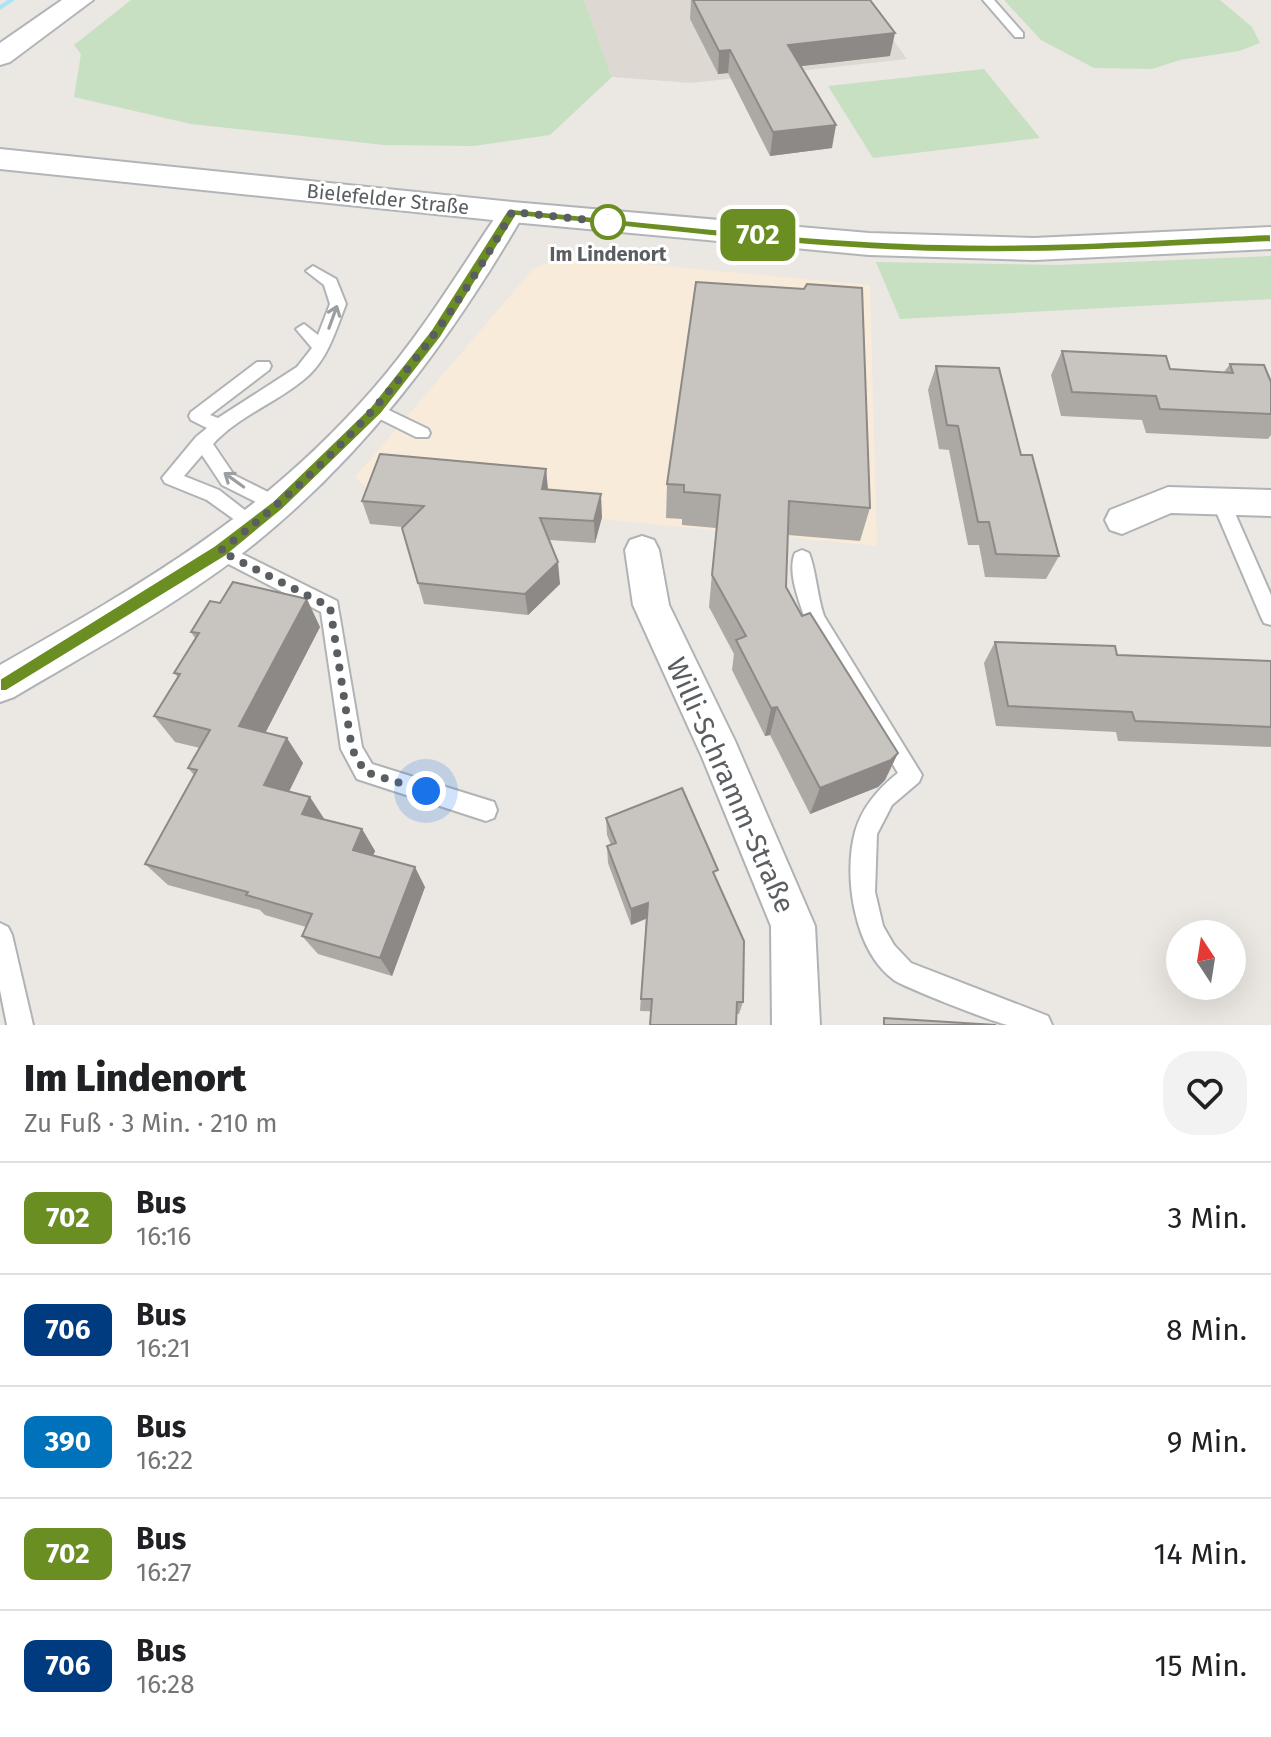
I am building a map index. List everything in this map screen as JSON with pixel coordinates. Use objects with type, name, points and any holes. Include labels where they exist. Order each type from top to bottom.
[{"type":"main road","points":[[0,56],[80,0]]},
{"type":"main road","name":"Bielefelder Straße","points":[[1,161],[848,243],[1034,249],[1271,238]]},
{"type":"street","points":[[0,685],[220,551],[265,515],[376,410],[436,334],[512,212]]},
{"type":"street","points":[[1122,520],[1168,500],[1271,503]]},
{"type":"street","name":"Willi-Schramm-Straße","points":[[642,550],[651,605],[721,754],[793,926],[796,1025]]},
{"type":"lane","points":[[988,0],[1019,35]]},
{"type":"lane","points":[[265,515],[171,478],[219,426],[303,371],[321,348],[338,304],[331,282],[313,271]]},
{"type":"lane","points":[[304,329],[321,348]]},
{"type":"lane","points":[[219,426],[197,416],[263,366]]},
{"type":"lane","points":[[376,410],[422,433]]},
{"type":"lane","points":[[202,441],[228,480],[265,515]]},
{"type":"lane","points":[[1221,502],[1271,617]]},
{"type":"lane","points":[[220,551],[330,607],[352,749],[365,772],[486,810]]},
{"type":"lane","points":[[802,558],[806,591],[815,619],[911,775],[884,798],[866,833],[863,892],[866,914],[874,934],[885,954],[903,972],[1039,1025]]},
{"type":"lane","points":[[0,935],[20,1025]]},
{"type":"shaded area","points":[[584,0],[871,0],[866,3],[907,59],[691,83],[612,77]]},
{"type":"shaded area","points":[[568,257],[870,285],[877,546],[375,497],[355,477],[534,268]]},
{"type":"green space","points":[[131,0],[584,0],[612,77],[550,135],[474,146],[384,145],[191,124],[74,97],[81,54],[74,45]]},
{"type":"green space","points":[[1004,0],[1220,0],[1252,27],[1260,43],[1239,51],[1180,60],[1152,69],[1094,68],[1041,40]]},
{"type":"green space","points":[[984,69],[1040,138],[873,158],[828,86]]},
{"type":"green space","points":[[1271,256],[1271,299],[900,319],[876,262],[1058,265]]},
{"type":"building","points":[[693,0],[870,0],[895,33],[788,45],[836,125],[773,132],[730,50],[719,51]]},
{"type":"building","points":[[696,282],[804,289],[807,284],[862,288],[870,508],[789,501],[786,587],[802,616],[810,613],[898,753],[891,760],[820,788],[777,707],[771,708],[736,640],[746,636],[712,575],[720,495],[684,492],[684,485],[667,484]]},
{"type":"building","points":[[1062,351],[1166,356],[1170,369],[1233,373],[1230,364],[1264,365],[1271,382],[1271,414],[1160,409],[1156,396],[1072,392]]},
{"type":"building","points":[[936,366],[999,368],[1021,455],[1032,455],[1059,556],[996,554],[989,522],[978,522],[958,426],[947,425]]},
{"type":"building","points":[[380,454],[546,469],[542,489],[601,494],[594,521],[540,518],[558,562],[525,594],[418,583],[402,528],[424,506],[362,501]]},
{"type":"building","points":[[233,582],[307,599],[239,726],[287,738],[264,785],[310,797],[302,814],[362,829],[353,850],[415,867],[380,958],[302,936],[312,914],[246,895],[248,892],[145,864],[197,770],[188,768],[210,730],[154,716],[180,674],[174,673],[199,633],[191,632],[210,601],[220,603]]},
{"type":"building","points":[[995,642],[1115,646],[1117,655],[1271,661],[1271,727],[1135,721],[1132,712],[1008,706]]},
{"type":"building","points":[[682,788],[718,870],[713,872],[744,941],[743,1002],[737,1002],[736,1025],[650,1025],[652,999],[641,999],[648,903],[631,909],[607,846],[616,843],[606,818]]},
{"type":"building","points":[[884,1018],[996,1025],[884,1025]]},
{"type":"waterway","points":[[0,8],[12,0]]},
{"type":"bus line","name":"702","points":[[0,685],[220,551],[278,505],[376,410],[436,334],[512,212],[848,243],[941,248],[1034,249],[1271,238]]},
{"type":"place","name":"Im Lindenort","points":[[608,222]]},
{"type":"route","points":[[426,791],[365,772],[352,749],[330,607],[220,551],[278,505],[376,410],[436,334],[512,212],[608,222]]}]
